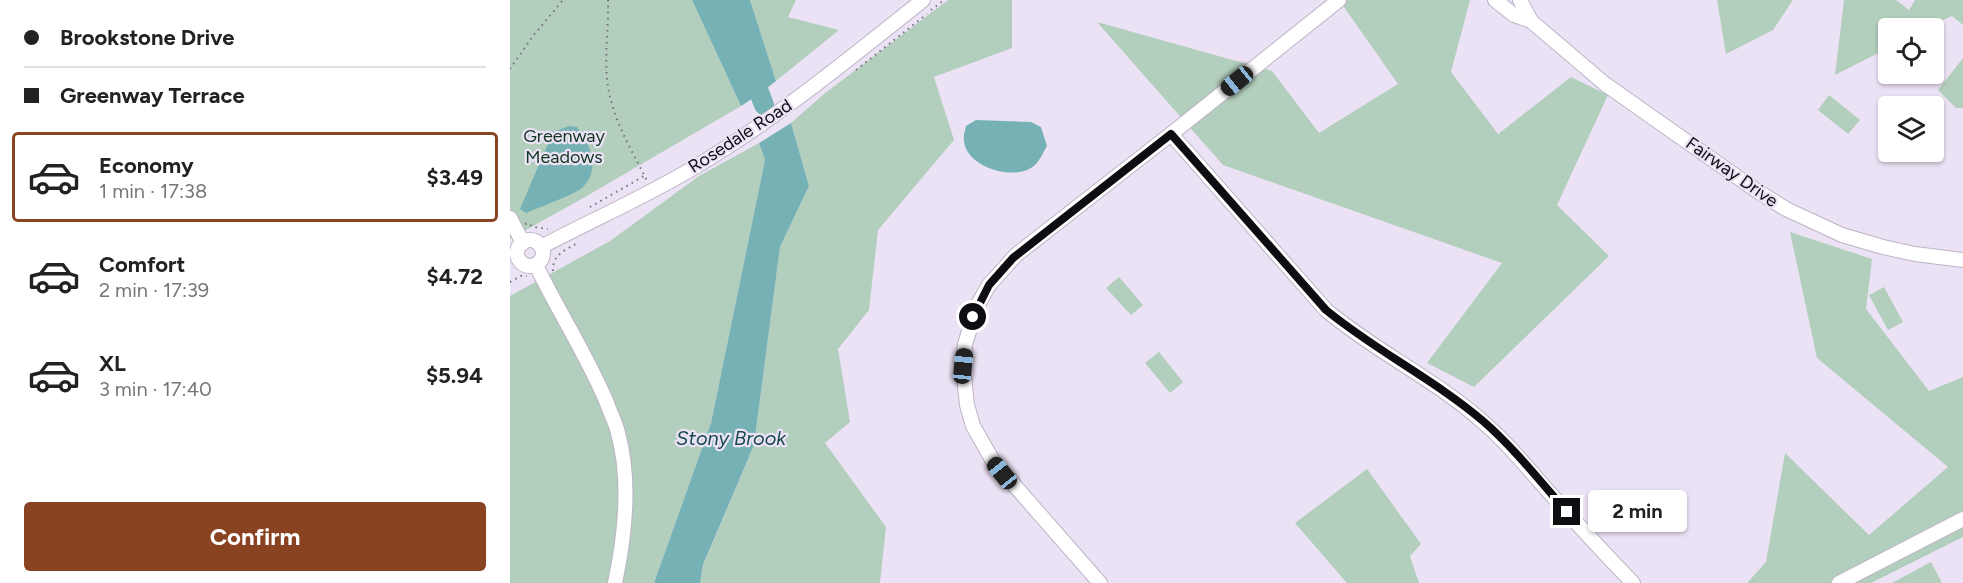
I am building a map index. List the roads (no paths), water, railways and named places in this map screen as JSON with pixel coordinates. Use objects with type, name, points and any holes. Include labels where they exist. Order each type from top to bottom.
[{"type":"street","name":"Rosedale Road","points":[[541,247],[652,191],[740,138],[792,102],[923,0]]},
{"type":"street","points":[[1100,583],[1002,473],[982,445],[967,405],[963,366],[965,344],[977,306],[1002,268],[1016,255],[1339,0]]},
{"type":"street","name":"Fairway Drive","points":[[1495,0],[1514,15],[1531,21],[1605,84],[1786,209],[1844,236],[1883,248],[1963,260]]},
{"type":"street","name":"Fairway Drive","points":[[1520,0],[1531,21]]},
{"type":"street","points":[[1171,134],[1326,310],[1347,328],[1464,406],[1484,422],[1633,583]]},
{"type":"street","points":[[513,223],[523,243]]},
{"type":"street","points":[[523,243],[535,242],[541,247],[543,255],[536,265]]},
{"type":"street","points":[[523,243],[515,262],[536,265]]},
{"type":"street","points":[[536,265],[596,379],[618,433],[623,463],[625,517],[622,552],[615,583]]},
{"type":"street","points":[[1839,583],[1963,519]]},
{"type":"water","points":[[692,0],[750,0],[776,81],[741,106]]},
{"type":"water","points":[[976,120],[1031,122],[1041,127],[1047,146],[1036,164],[1025,171],[1004,172],[992,169],[982,165],[967,150],[964,139],[966,126]]},
{"type":"water","name":"Stony Brook","points":[[791,123],[809,186],[780,247],[754,445],[703,565],[700,583],[654,583],[711,423],[765,160],[759,143]]},
{"type":"water","points":[[569,126],[577,127],[592,157],[588,180],[583,187],[573,193],[526,213],[520,209],[553,132]]},
{"type":"waterway","name":"Stony Brook","points":[[751,71],[764,105]]},
{"type":"park label","name":"Greenway Meadows","points":[[564,146]]}]
